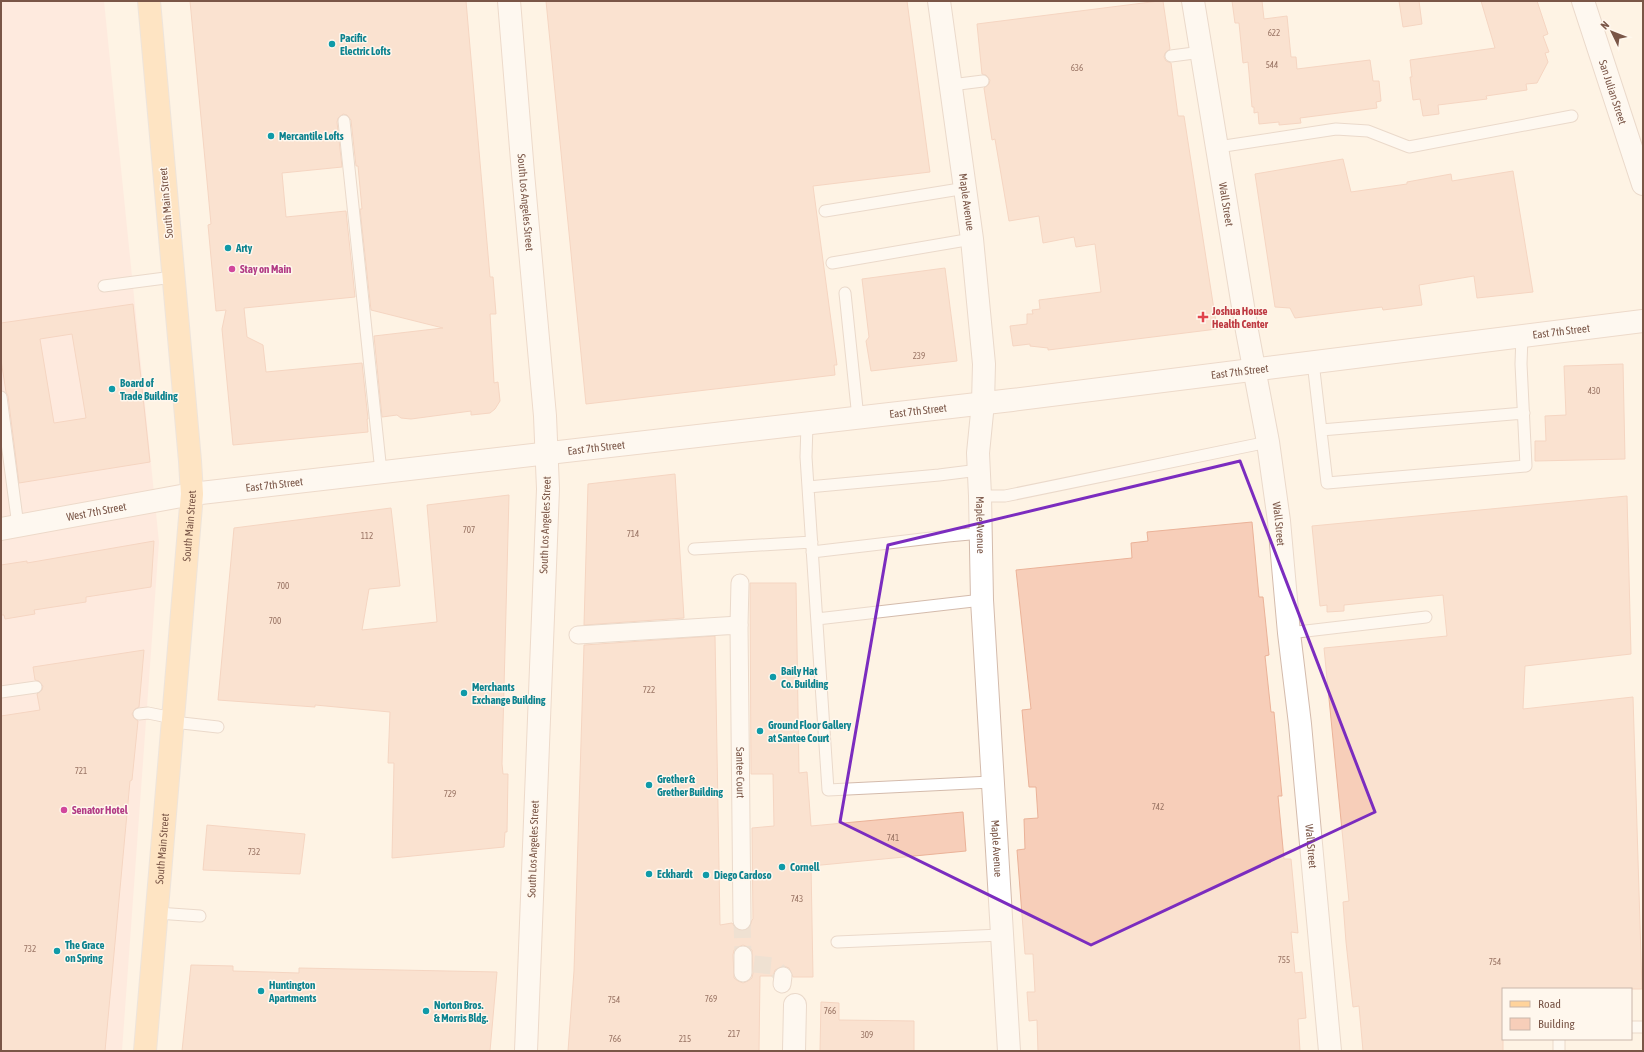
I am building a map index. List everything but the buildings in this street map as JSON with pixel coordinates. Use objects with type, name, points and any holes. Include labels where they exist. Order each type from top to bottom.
[{"type":"main road","name":"South Main Street","points":[[145,1051],[192,494],[148,1]]},
{"type":"main road","name":"South Los Angeles Street","points":[[509,1],[522,173],[545,416],[548,488],[526,1051]]},
{"type":"main road","name":"Maple Avenue","points":[[939,1],[966,188],[984,364],[983,403],[979,440],[982,600],[991,782],[1009,1051]]},
{"type":"main road","name":"Wall Street","points":[[1193,1],[1254,370],[1268,442],[1279,521],[1288,633],[1300,724],[1330,1051]]},
{"type":"main road","name":"San Julian Street","points":[[1583,1],[1643,184]]},
{"type":"main road","name":"East 7th Street","points":[[192,494],[858,418],[1643,321]]},
{"type":"main road","name":"West 7th Street","points":[[10,528],[192,494]]},
{"type":"main road","points":[[794,1051],[795,1005]]},
{"type":"street","name":"Santee Court","points":[[740,583],[739,625],[742,921]]},
{"type":"street","points":[[578,635],[739,625]]},
{"type":"lane","points":[[1170,56],[1202,52]]},
{"type":"lane","points":[[951,85],[983,81]]},
{"type":"lane","points":[[1218,147],[1336,129],[1368,131],[1409,147],[1572,116]]},
{"type":"lane","points":[[344,121],[381,472]]},
{"type":"lane","points":[[825,211],[966,188]]},
{"type":"lane","points":[[832,263],[972,239]]},
{"type":"lane","points":[[104,286],[173,277]]},
{"type":"lane","points":[[844,293],[858,418]]},
{"type":"lane","points":[[1313,362],[1327,483],[1518,467],[1526,466],[1521,364],[1522,336]]},
{"type":"lane","points":[[1,397],[10,528]]},
{"type":"lane","points":[[1321,430],[1524,413]]},
{"type":"lane","points":[[807,424],[806,457],[828,790],[991,782]]},
{"type":"lane","points":[[980,496],[1005,496],[1268,442]]},
{"type":"lane","points":[[808,486],[939,475],[979,470]]},
{"type":"lane","points":[[694,549],[812,547],[981,533]]},
{"type":"lane","points":[[817,619],[982,600]]},
{"type":"lane","points":[[1288,633],[1426,617]]},
{"type":"lane","points":[[1,692],[36,687]]},
{"type":"lane","points":[[139,714],[148,713],[173,720],[218,728]]},
{"type":"lane","points":[[157,913],[200,916]]},
{"type":"lane","points":[[837,942],[1001,935]]},
{"type":"lane","points":[[1632,1027],[1643,1027]]},
{"type":"lane","points":[[1559,1040],[1559,1051]]},
{"type":"highlighted area","points":[[1240,461],[1375,812],[1091,945],[840,822],[888,545]]},
{"type":"shaded area","points":[[1,1],[104,1],[159,542],[122,1051],[1,1051]]},
{"type":"tunnel","points":[[742,921],[743,955]]},
{"type":"tunnel","points":[[754,964],[773,966],[783,976]]},
{"type":"place","name":"Pacific Electric Lofts","points":[[332,44]]},
{"type":"place","name":"Mercantile Lofts","points":[[271,136]]},
{"type":"place","name":"Arty","points":[[228,248]]},
{"type":"place","name":"Stay on Main","points":[[232,269]]},
{"type":"place","name":"Joshua House Health Center","points":[[1203,317]]},
{"type":"place","name":"Board of Trade Building","points":[[112,389]]},
{"type":"place","name":"Baily Hat Co. Building","points":[[773,677]]},
{"type":"place","name":"Merchants Exchange Building","points":[[464,693]]},
{"type":"place","name":"Ground Floor Gallery at Santee Court","points":[[760,731]]},
{"type":"place","name":"Grether & Grether Building","points":[[649,785]]},
{"type":"place","name":"Senator Hotel","points":[[64,810]]},
{"type":"place","name":"Cornell","points":[[782,867]]},
{"type":"place","name":"Eckhardt","points":[[649,874]]},
{"type":"place","name":"Diego Cardoso","points":[[706,875]]},
{"type":"place","name":"The Grace on Spring","points":[[57,951]]},
{"type":"place","name":"Huntington Apartments","points":[[261,991]]},
{"type":"place","name":"Norton Bros. & Morris Bldg.","points":[[426,1011]]}]
